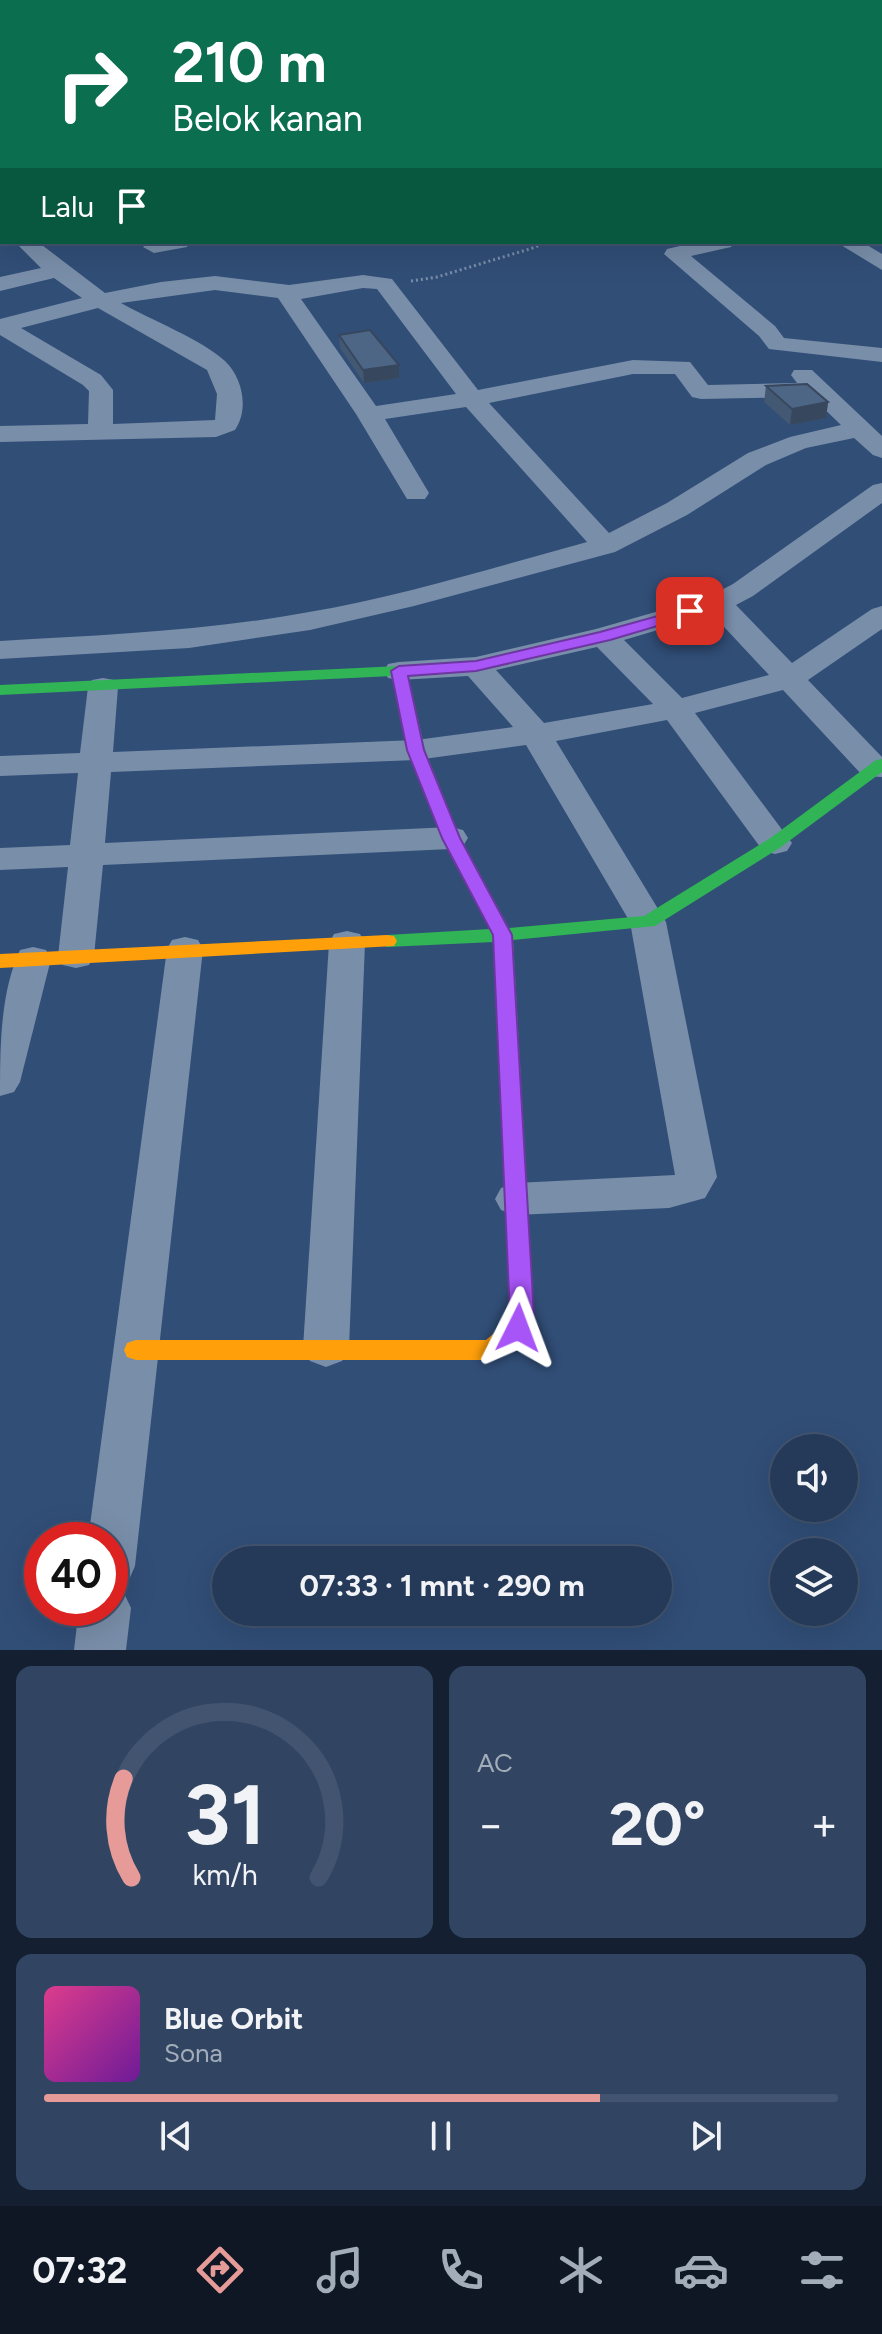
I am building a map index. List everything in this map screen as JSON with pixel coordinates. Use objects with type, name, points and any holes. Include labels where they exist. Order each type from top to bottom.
[{"type":"street","points":[[0,434],[216,429],[226,425],[230,415],[225,377],[215,365],[99,302],[55,271],[28,244]]},
{"type":"street","points":[[154,247],[169,244]]},
{"type":"street","points":[[665,248],[704,244]]},
{"type":"street","points":[[850,244],[882,263]]},
{"type":"street","points":[[665,248],[767,331],[818,390],[882,450]]},
{"type":"street","points":[[0,284],[55,271]]},
{"type":"street","points":[[1,326],[99,302],[215,283],[285,292],[312,291],[366,281],[384,284],[472,399],[605,546]]},
{"type":"street","points":[[285,292],[369,414],[416,493]]},
{"type":"street","points":[[1,326],[92,380],[101,390],[100,432]]},
{"type":"street","points":[[777,344],[880,352]]},
{"type":"street","points":[[369,414],[472,399],[633,367],[682,367],[701,392],[818,390]]},
{"type":"street","points":[[0,412],[0,425]]},
{"type":"street","points":[[0,650],[189,639],[310,621],[404,600],[605,546],[677,509],[757,459],[799,442],[860,429]]},
{"type":"street","points":[[0,690],[476,666],[604,636],[718,603],[743,590],[882,491]]},
{"type":"street","points":[[0,1082],[16,960],[503,935],[648,922],[775,843],[878,767],[718,603]]},
{"type":"street","points":[[0,766],[416,750],[609,724],[791,678],[882,615]]},
{"type":"street","points":[[604,636],[675,709],[775,843]]},
{"type":"street","points":[[476,666],[536,734],[648,922],[696,1177],[690,1187],[669,1192],[516,1199]]},
{"type":"street","points":[[136,1350],[487,1350],[504,1344],[518,1328],[522,1316],[503,935],[451,838],[416,750],[399,671]]},
{"type":"street","points":[[76,956],[103,687]]},
{"type":"street","points":[[0,859],[451,838]]},
{"type":"street","points":[[326,1348],[347,943]]},
{"type":"street","points":[[115,1522],[185,949]]},
{"type":"street","points":[[100,1650],[103,1626]]},
{"type":"path","points":[[384,284],[437,277],[540,244]]},
{"type":"building","points":[[370,330],[399,365],[363,370],[339,335]]},
{"type":"building","points":[[807,384],[828,402],[792,409],[766,386]]},
{"type":"traffic: fast","points":[[0,690],[399,671],[416,750],[451,838],[503,935],[521,1295]]},
{"type":"traffic: fast","points":[[387,941],[503,935],[648,922],[775,843],[882,764]]},
{"type":"traffic: slow","points":[[0,961],[387,941]]},
{"type":"traffic: slow","points":[[136,1350],[487,1350],[504,1341],[515,1329],[521,1295]]},
{"type":"route","points":[[518,1328],[522,1316],[503,935],[451,838],[416,750],[399,671],[476,666],[604,636],[690,611]]}]
